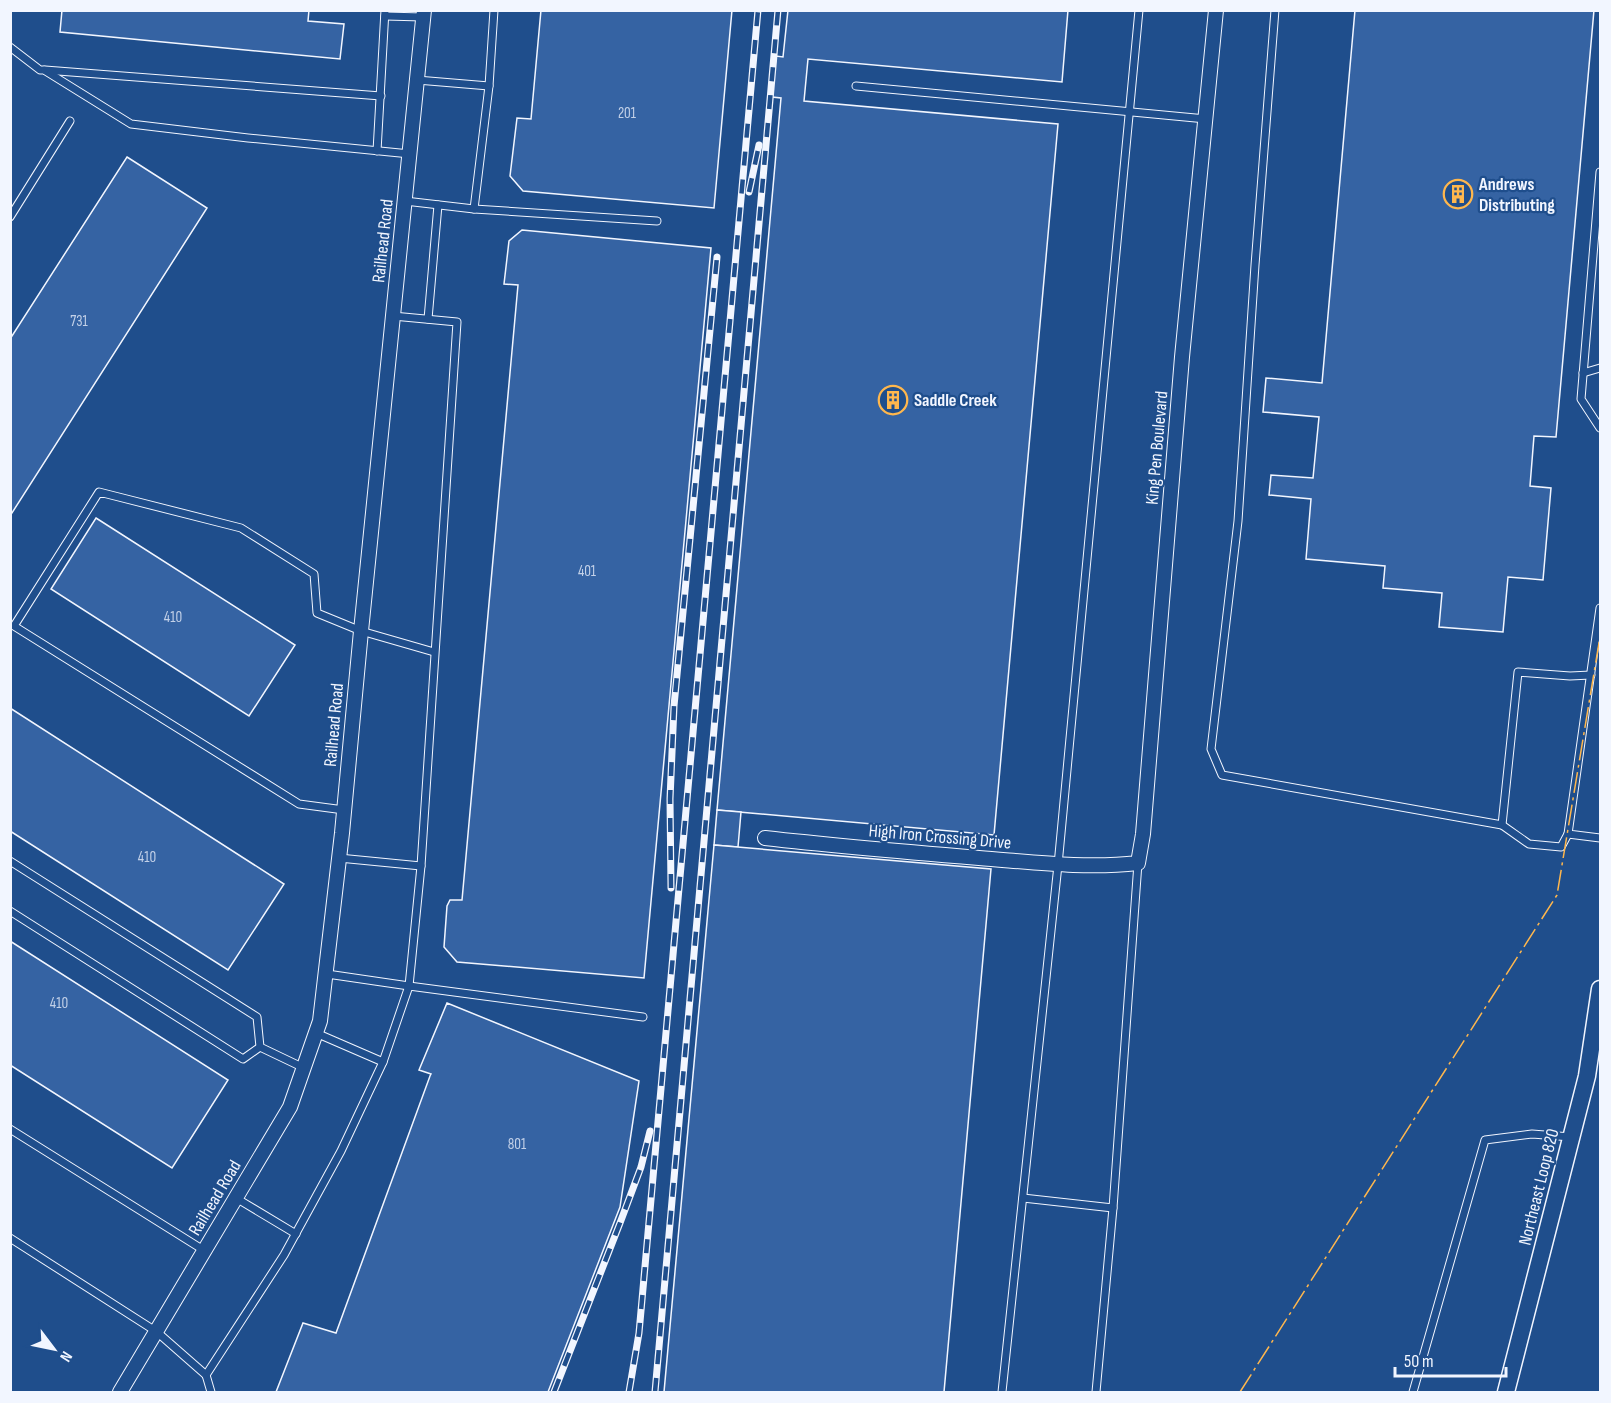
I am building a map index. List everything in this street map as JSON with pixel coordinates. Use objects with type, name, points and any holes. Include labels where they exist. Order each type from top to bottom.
[{"type":"street","name":"King Pen Boulevard","points":[[1138,863],[1143,834],[1182,357],[1216,10]]},
{"type":"street","name":"Railhead Road","points":[[120,1392],[290,1107],[320,1021],[344,810],[424,14]]},
{"type":"street","name":"High Iron Crossing Drive","points":[[765,838],[1058,865],[1112,866],[1138,863]]},
{"type":"street","name":"Northeast Loop 820","points":[[1506,1392],[1587,1076],[1600,988]]},
{"type":"lane","points":[[474,209],[489,86],[494,10]]},
{"type":"lane","points":[[1002,1392],[1058,865],[1139,10]]},
{"type":"lane","points":[[1275,10],[1238,521],[1211,749],[1222,776],[1502,825],[1529,844],[1560,847],[1568,834],[1600,608]]},
{"type":"lane","points":[[377,151],[385,13],[424,14]]},
{"type":"lane","points":[[10,47],[40,70],[381,96]]},
{"type":"lane","points":[[44,70],[131,124],[410,154]]},
{"type":"lane","points":[[417,80],[489,86]]},
{"type":"lane","points":[[856,86],[1206,119]]},
{"type":"lane","points":[[10,217],[70,121]]},
{"type":"lane","points":[[1600,172],[1581,399],[1600,428]]},
{"type":"lane","points":[[405,201],[474,209],[657,221]]},
{"type":"lane","points":[[428,319],[438,205]]},
{"type":"lane","points":[[206,1376],[284,1256],[341,1151],[383,1062],[409,986],[421,866],[457,322],[393,316]]},
{"type":"lane","points":[[1583,373],[1600,368]]},
{"type":"lane","points":[[344,810],[299,804],[12,629],[99,492],[241,528],[314,574],[317,613],[361,631],[434,652]]},
{"type":"lane","points":[[1502,825],[1518,672],[1570,676],[1591,675]]},
{"type":"lane","points":[[1568,834],[1600,838]]},
{"type":"lane","points":[[339,858],[421,866]]},
{"type":"lane","points":[[10,861],[257,1017],[260,1047]]},
{"type":"lane","points":[[1096,1392],[1113,1208],[1138,863]]},
{"type":"lane","points":[[10,911],[243,1059],[260,1047]]},
{"type":"lane","points":[[327,974],[643,1017]]},
{"type":"lane","points":[[316,1033],[383,1062]]},
{"type":"lane","points":[[260,1047],[304,1068]]},
{"type":"lane","points":[[10,1128],[205,1251]]},
{"type":"lane","points":[[1413,1392],[1485,1140],[1532,1134],[1571,1137]]},
{"type":"lane","points":[[236,1198],[296,1234]]},
{"type":"lane","points":[[1023,1198],[1113,1208]]},
{"type":"lane","points":[[10,1238],[157,1332],[206,1376],[211,1392]]},
{"type":"building","points":[[62,10],[309,10],[308,21],[344,24],[340,59],[60,32]]},
{"type":"building","points":[[541,10],[732,10],[714,208],[523,191],[510,176],[517,118],[531,119]]},
{"type":"building","name":"Saddle Creek","points":[[788,10],[1068,10],[1062,82],[808,59],[804,101],[1058,124],[994,835],[717,810],[781,98],[772,97],[776,56],[783,57]]},
{"type":"building","name":"Andrews Distributing","points":[[1355,10],[1594,10],[1556,437],[1534,436],[1530,486],[1551,488],[1543,580],[1508,577],[1503,632],[1439,627],[1442,593],[1383,588],[1385,566],[1306,559],[1311,499],[1269,495],[1271,475],[1313,478],[1319,417],[1263,412],[1266,378],[1322,383]]},
{"type":"building","points":[[127,157],[207,208],[10,516],[10,339]]},
{"type":"building","points":[[522,230],[711,248],[644,978],[457,962],[444,947],[447,906],[450,900],[462,900],[518,285],[504,284],[509,241]]},
{"type":"building","points":[[96,518],[295,645],[249,716],[51,589]]},
{"type":"building","points":[[10,708],[284,884],[228,970],[10,831]]},
{"type":"building","points":[[717,810],[741,812],[738,847],[714,845]]},
{"type":"building","points":[[714,845],[991,869],[944,1392],[664,1392]]},
{"type":"building","points":[[10,941],[228,1080],[172,1168],[10,1065]]},
{"type":"building","points":[[447,1003],[639,1081],[620,1207],[548,1392],[276,1392],[303,1323],[336,1333],[431,1074],[419,1070]]},
{"type":"railway","points":[[629,1392],[639,1333],[758,10]]},
{"type":"railway","points":[[655,1392],[778,10]]},
{"type":"railway","points":[[749,192],[759,145]]},
{"type":"railway","points":[[671,888],[670,799],[674,706],[717,257]]},
{"type":"railway","points":[[554,1392],[641,1167],[650,1131]]},
{"type":"power","points":[[1240,1392],[1557,895],[1600,637]]},
{"type":"place","name":"Andrews Distributing","points":[[1458,194]]},
{"type":"place","name":"Saddle Creek","points":[[893,400]]}]
